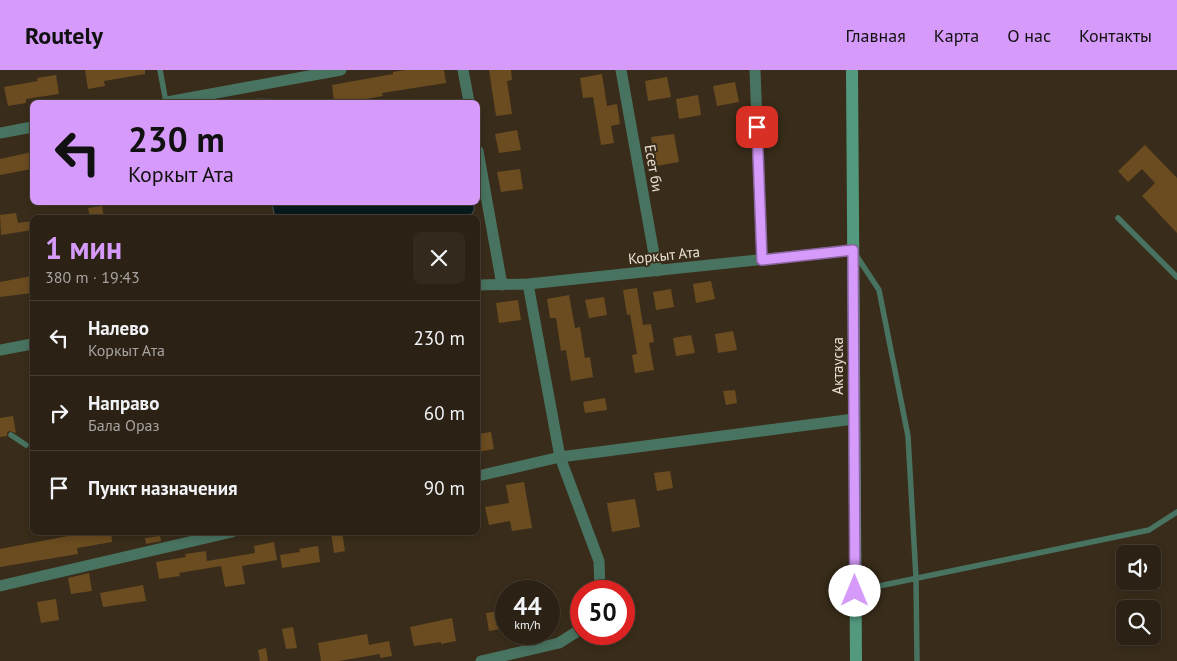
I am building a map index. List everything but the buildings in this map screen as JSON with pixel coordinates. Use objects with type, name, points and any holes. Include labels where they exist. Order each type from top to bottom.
[{"type":"main road","name":"Актауска","points":[[852,70],[856,661]]},
{"type":"street","points":[[177,100],[341,70]]},
{"type":"street","points":[[463,70],[469,100]]},
{"type":"street","name":"Есет би","points":[[621,70],[657,271]]},
{"type":"street","points":[[754,70],[762,260]]},
{"type":"street","points":[[0,133],[30,128]]},
{"type":"street","points":[[480,162],[502,285]]},
{"type":"street","name":"Коркыт Ата","points":[[480,285],[528,284],[853,250]]},
{"type":"street","points":[[528,284],[560,457],[599,561],[600,580]]},
{"type":"street","points":[[0,350],[30,344]]},
{"type":"street","points":[[480,476],[560,457],[854,419]]},
{"type":"street","points":[[0,586],[219,535]]},
{"type":"street","points":[[481,661],[558,643],[570,636]]},
{"type":"lane","points":[[160,70],[166,100]]},
{"type":"lane","points":[[1118,218],[1177,277]]},
{"type":"lane","points":[[853,250],[879,290],[908,436],[916,578],[917,661]]},
{"type":"lane","points":[[11,436],[26,444]]},
{"type":"lane","points":[[855,591],[1149,530],[1177,512]]},
{"type":"shaded area","points":[[256,99],[299,100],[252,100]]},
{"type":"shaded area","points":[[272,205],[474,205],[471,215],[274,215]]},
{"type":"route","points":[[757,127],[762,260],[853,250],[855,591]]}]
